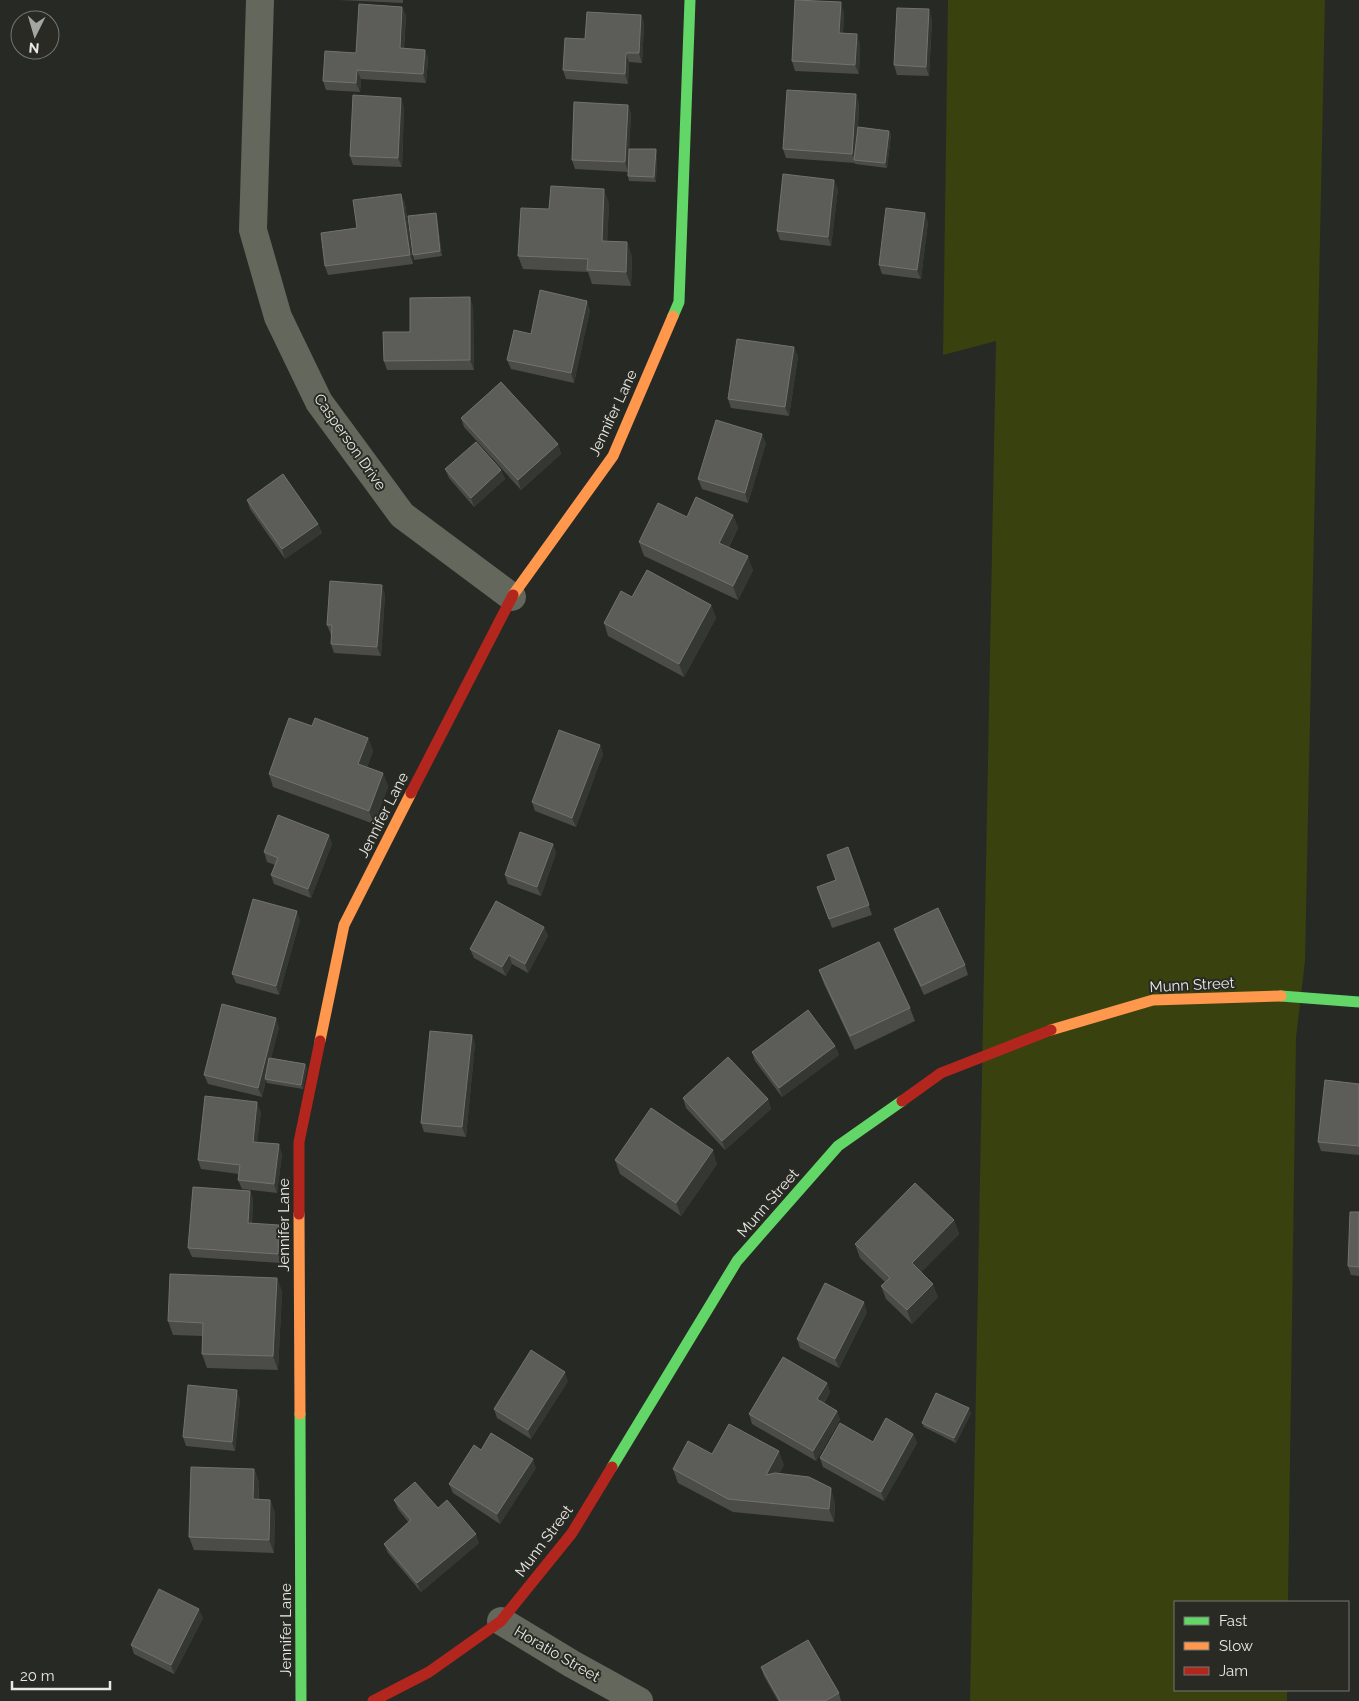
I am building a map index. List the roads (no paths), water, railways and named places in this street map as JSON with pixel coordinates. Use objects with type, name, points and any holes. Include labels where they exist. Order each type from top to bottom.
[{"type":"street","name":"Casperson Drive","points":[[260,0],[253,230],[278,317],[319,402],[402,514],[512,597]]},
{"type":"street","name":"Jennifer Lane","points":[[301,1701],[299,1142],[344,925],[512,597],[613,456],[679,302],[690,0]]},
{"type":"street","name":"Munn Street","points":[[373,1701],[429,1672],[501,1621],[572,1533],[737,1261],[838,1146],[941,1073],[1040,1033],[1153,1000],[1280,996],[1359,1002]]},
{"type":"street","name":"Horatio Street","points":[[501,1621],[639,1701]]}]
